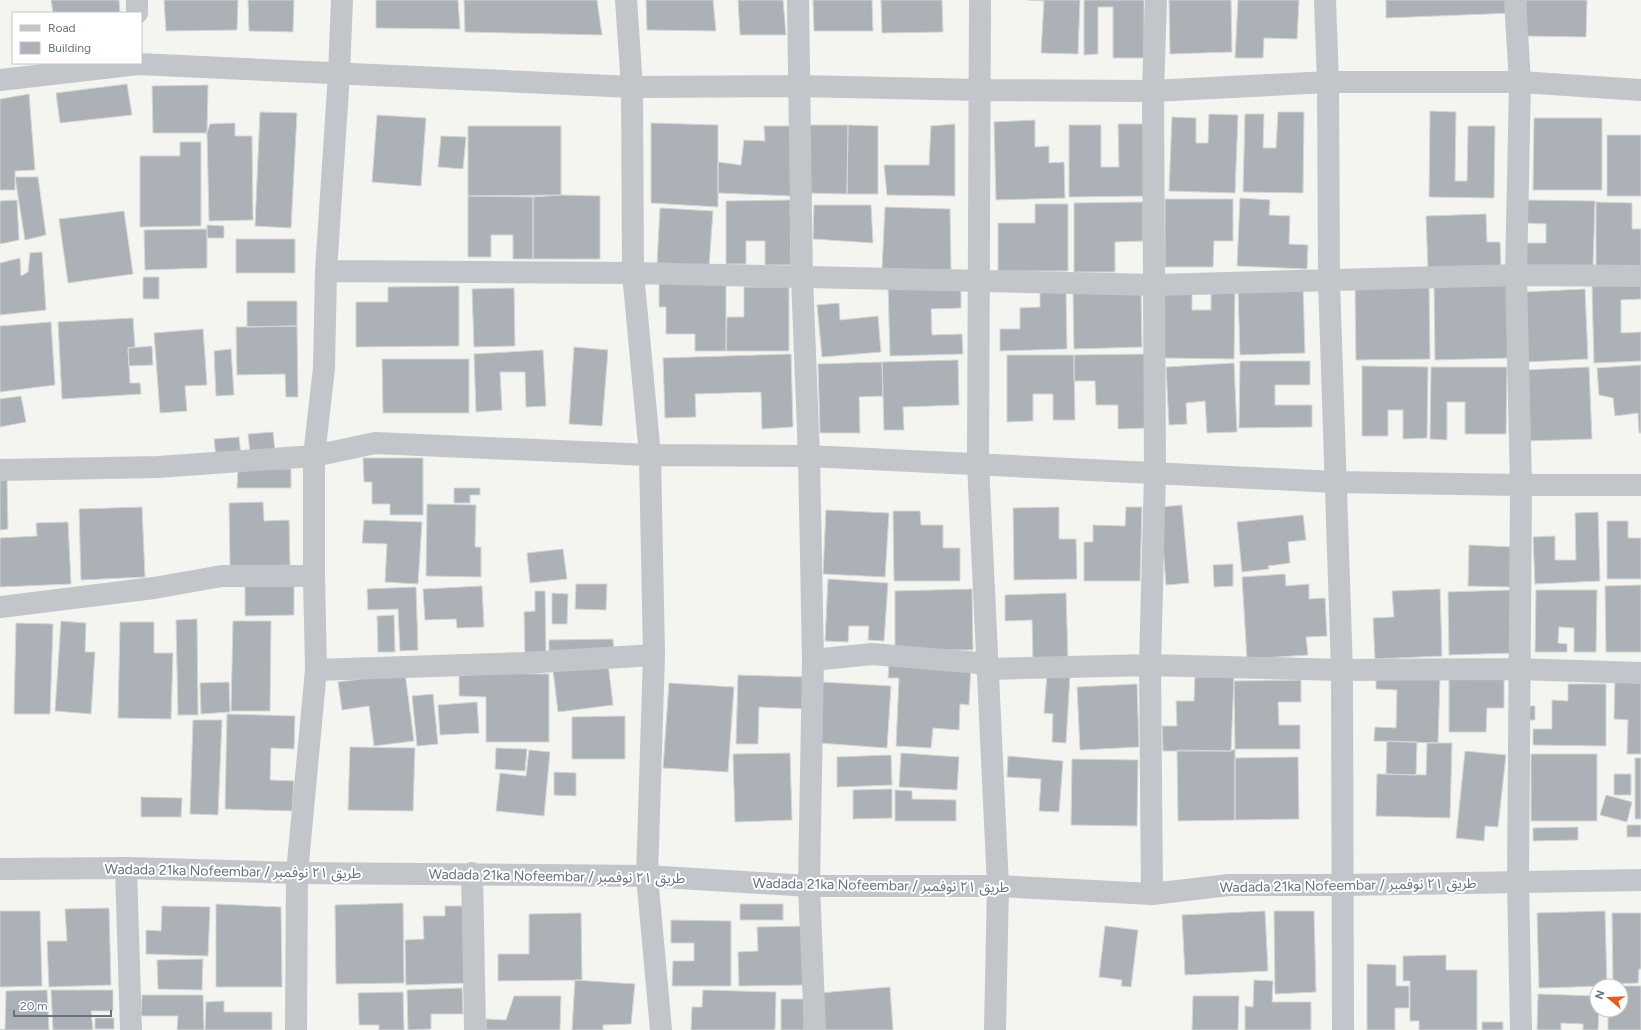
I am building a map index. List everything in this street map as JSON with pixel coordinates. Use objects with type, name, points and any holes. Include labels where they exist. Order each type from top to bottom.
[{"type":"street","points":[[137,0],[137,12]]},
{"type":"street","points":[[296,1030],[297,873],[316,670],[314,456],[324,368],[326,271],[339,74],[342,0]]},
{"type":"street","points":[[626,0],[632,87],[633,273],[650,456],[654,655],[647,876],[661,1030]]},
{"type":"street","points":[[798,0],[802,278],[809,456],[813,660],[809,886],[815,1030]]},
{"type":"street","points":[[980,0],[978,464],[998,886],[995,1030]]},
{"type":"street","points":[[1152,894],[1150,665],[1155,474],[1153,91],[1156,0]]},
{"type":"street","points":[[1325,0],[1328,82],[1329,281],[1334,482],[1342,670],[1342,1030]]},
{"type":"street","points":[[1515,0],[1520,82],[1516,275],[1521,485],[1518,883],[1521,1030]]},
{"type":"street","points":[[142,63],[339,74],[632,87],[800,86],[979,90],[1153,91],[1328,82],[1520,82],[1641,90]]},
{"type":"street","points":[[0,80],[130,64]]},
{"type":"street","points":[[326,271],[633,273],[1155,285],[1516,275],[1641,276]]},
{"type":"street","points":[[0,470],[158,467],[314,456],[375,443],[650,456],[809,456],[1334,482],[1521,485],[1641,484]]},
{"type":"street","points":[[0,607],[154,588],[222,576],[314,576]]},
{"type":"street","points":[[813,660],[872,654],[979,663],[988,669],[1150,665],[1342,670],[1519,669],[1641,673]]},
{"type":"street","points":[[316,670],[524,663],[654,655]]},
{"type":"street","points":[[126,868],[131,1030]]},
{"type":"street","name":"Wadada 21ka Nofeembar / طريق ٢١ نوفمبر","points":[[0,869],[126,868],[297,873],[647,876],[809,886],[998,886],[1152,894],[1229,884],[1342,885],[1641,880]]},
{"type":"street","points":[[472,874],[475,1030]]},
{"type":"building","points":[[51,0],[119,0],[120,12],[53,12]]},
{"type":"building","points":[[164,0],[238,0],[237,30],[166,31]]},
{"type":"building","points":[[248,0],[294,0],[293,32],[249,31]]},
{"type":"building","points":[[376,0],[458,0],[460,29],[376,28]]},
{"type":"building","points":[[464,0],[597,0],[602,35],[465,32]]},
{"type":"building","points":[[646,0],[713,0],[716,31],[647,30]]},
{"type":"building","points":[[738,0],[783,0],[786,35],[740,35]]},
{"type":"building","points":[[813,0],[872,0],[873,31],[814,31]]},
{"type":"building","points":[[881,0],[942,0],[943,32],[882,33]]},
{"type":"building","points":[[1027,0],[1080,0],[1078,54],[1041,53],[1044,1]]},
{"type":"building","points":[[1084,0],[1144,0],[1144,58],[1113,58],[1113,7],[1098,7],[1098,54],[1084,55]]},
{"type":"building","points":[[1169,0],[1231,0],[1232,52],[1170,54]]},
{"type":"building","points":[[1238,0],[1299,0],[1297,39],[1264,38],[1263,58],[1235,58]]},
{"type":"building","points":[[1386,0],[1512,0],[1513,13],[1386,18]]},
{"type":"building","points":[[1526,0],[1587,0],[1586,37],[1525,36]]},
{"type":"building","points":[[127,84],[132,115],[60,123],[56,93]]},
{"type":"building","points":[[208,85],[207,133],[153,133],[152,86]]},
{"type":"building","points":[[29,94],[35,170],[15,171],[15,190],[0,190],[0,99]]},
{"type":"building","points":[[1430,111],[1456,112],[1455,181],[1467,181],[1468,126],[1495,126],[1494,198],[1429,197]]},
{"type":"building","points":[[260,112],[297,113],[291,228],[255,226]]},
{"type":"building","points":[[1278,112],[1304,112],[1303,193],[1243,192],[1245,114],[1264,114],[1263,148],[1276,148]]},
{"type":"building","points":[[1209,114],[1238,115],[1235,193],[1169,191],[1172,117],[1196,118],[1196,143],[1208,143]]},
{"type":"building","points":[[377,115],[426,118],[421,186],[372,182]]},
{"type":"building","points":[[1534,118],[1602,118],[1602,190],[1533,190]]},
{"type":"building","points":[[1035,120],[1035,147],[1049,146],[1049,163],[1064,162],[1065,198],[996,200],[994,122]]},
{"type":"building","points":[[235,123],[235,136],[252,136],[253,220],[209,221],[207,133],[210,124]]},
{"type":"building","points":[[651,123],[718,125],[718,207],[651,203]]},
{"type":"building","points":[[955,124],[955,196],[887,195],[884,165],[929,165],[931,126]]},
{"type":"building","points":[[1118,124],[1146,124],[1147,196],[1069,197],[1069,125],[1101,125],[1101,167],[1119,167]]},
{"type":"building","points":[[809,125],[848,125],[847,194],[808,193]]},
{"type":"building","points":[[848,125],[878,126],[878,194],[847,194]]},
{"type":"building","points":[[468,126],[561,126],[561,195],[468,196]]},
{"type":"building","points":[[764,126],[792,126],[791,196],[718,193],[718,162],[741,165],[744,140],[765,141]]},
{"type":"building","points":[[1607,135],[1641,135],[1641,196],[1607,196]]},
{"type":"building","points":[[441,136],[466,137],[463,169],[438,167]]},
{"type":"building","points":[[180,142],[201,142],[201,226],[140,227],[140,156],[180,156]]},
{"type":"building","points":[[15,177],[38,177],[46,235],[25,240]]},
{"type":"building","points":[[561,195],[600,196],[600,259],[533,259],[533,197]]},
{"type":"building","points":[[468,196],[533,197],[533,259],[513,259],[513,235],[491,235],[491,257],[468,257]]},
{"type":"building","points":[[1240,198],[1270,200],[1269,215],[1290,216],[1289,244],[1308,245],[1307,269],[1237,266]]},
{"type":"building","points":[[1165,199],[1233,199],[1233,241],[1214,241],[1213,267],[1165,267]]},
{"type":"building","points":[[17,200],[19,240],[0,244],[0,201]]},
{"type":"building","points":[[790,200],[791,265],[765,265],[765,241],[746,241],[746,264],[726,264],[726,201]]},
{"type":"building","points":[[1526,200],[1595,201],[1593,267],[1525,266],[1525,243],[1546,243],[1546,224],[1526,223]]},
{"type":"building","points":[[1143,202],[1143,241],[1115,242],[1115,272],[1074,272],[1074,203]]},
{"type":"building","points":[[1596,202],[1632,203],[1632,229],[1641,229],[1641,267],[1596,266]]},
{"type":"building","points":[[1035,204],[1068,204],[1068,271],[998,271],[998,223],[1035,223]]},
{"type":"building","points":[[814,205],[871,205],[873,243],[813,239]]},
{"type":"building","points":[[885,207],[950,209],[951,270],[882,269]]},
{"type":"building","points":[[660,208],[713,211],[709,267],[657,264]]},
{"type":"building","points":[[124,211],[133,274],[68,283],[59,219]]},
{"type":"building","points":[[1486,214],[1487,242],[1500,242],[1501,267],[1428,269],[1426,216]]},
{"type":"building","points":[[207,225],[224,226],[224,238],[207,238]]},
{"type":"building","points":[[207,229],[207,268],[145,270],[144,230]]},
{"type":"building","points":[[236,239],[295,239],[295,273],[236,273]]},
{"type":"building","points":[[42,252],[46,310],[0,315],[0,263],[20,258],[21,276],[28,272],[30,253]]},
{"type":"building","points":[[143,277],[159,277],[159,299],[143,299]]},
{"type":"building","points":[[1508,277],[1510,358],[1435,360],[1434,285]]},
{"type":"building","points":[[659,283],[726,283],[726,351],[695,351],[695,334],[666,334],[666,307],[659,307]]},
{"type":"building","points":[[961,283],[961,308],[931,309],[932,335],[962,334],[963,354],[890,356],[888,286]]},
{"type":"building","points":[[1641,284],[1641,299],[1621,300],[1621,333],[1641,332],[1641,361],[1594,363],[1592,286]]},
{"type":"building","points":[[1429,285],[1430,359],[1356,360],[1355,287]]},
{"type":"building","points":[[459,286],[459,346],[356,347],[356,302],[388,302],[388,287]]},
{"type":"building","points":[[744,287],[789,287],[789,351],[726,351],[727,317],[744,317]]},
{"type":"building","points":[[1303,287],[1305,353],[1240,355],[1238,289]]},
{"type":"building","points":[[514,288],[515,346],[474,347],[472,289]]},
{"type":"building","points":[[1585,289],[1588,359],[1527,362],[1524,292]]},
{"type":"building","points":[[1040,290],[1066,290],[1067,349],[1000,351],[1000,329],[1020,329],[1020,308],[1040,307]]},
{"type":"building","points":[[1164,290],[1192,290],[1192,310],[1211,310],[1211,290],[1235,290],[1234,359],[1164,358]]},
{"type":"building","points":[[1141,291],[1142,347],[1074,349],[1073,293]]},
{"type":"building","points":[[247,301],[297,301],[297,326],[247,327]]},
{"type":"building","points":[[839,303],[840,320],[878,316],[881,352],[822,357],[817,305]]},
{"type":"building","points":[[133,318],[135,347],[128,348],[130,383],[140,383],[141,394],[62,399],[58,322]]},
{"type":"building","points":[[51,322],[55,385],[0,392],[0,326]]},
{"type":"building","points":[[297,326],[298,397],[286,397],[285,374],[237,375],[236,327]]},
{"type":"building","points":[[203,329],[207,385],[185,386],[187,411],[160,413],[154,333]]},
{"type":"building","points":[[152,346],[153,365],[129,366],[128,348]]},
{"type":"building","points":[[574,347],[608,350],[602,426],[569,424]]},
{"type":"building","points":[[231,349],[234,395],[216,396],[214,351]]},
{"type":"building","points":[[543,350],[546,406],[526,407],[525,372],[500,372],[502,410],[476,412],[474,354]]},
{"type":"building","points":[[791,354],[793,427],[762,429],[761,392],[695,394],[696,417],[665,418],[663,358]]},
{"type":"building","points":[[1147,354],[1147,428],[1118,429],[1118,405],[1096,405],[1095,381],[1074,381],[1074,355]]},
{"type":"building","points":[[1007,355],[1074,355],[1075,420],[1053,420],[1053,394],[1033,394],[1033,421],[1007,422]]},
{"type":"building","points":[[382,359],[469,359],[469,413],[383,413]]},
{"type":"building","points":[[958,360],[959,405],[903,407],[904,430],[884,430],[882,362]]},
{"type":"building","points":[[1240,361],[1310,361],[1310,385],[1275,385],[1275,405],[1312,405],[1312,427],[1239,428]]},
{"type":"building","points":[[882,362],[883,396],[859,397],[860,433],[820,433],[818,364]]},
{"type":"building","points":[[1234,363],[1237,432],[1207,433],[1205,401],[1186,403],[1187,424],[1169,425],[1166,367]]},
{"type":"building","points":[[1641,365],[1641,433],[1639,433],[1638,413],[1615,416],[1613,398],[1599,395],[1597,368]]},
{"type":"building","points":[[1362,366],[1428,367],[1427,438],[1403,439],[1403,410],[1388,410],[1388,436],[1362,436]]},
{"type":"building","points":[[1431,367],[1507,367],[1506,434],[1465,434],[1465,402],[1447,402],[1447,440],[1430,439]]},
{"type":"building","points":[[1589,367],[1592,439],[1526,441],[1524,370]]},
{"type":"building","points":[[21,396],[26,422],[0,427],[0,399]]},
{"type":"building","points":[[273,432],[275,451],[250,452],[248,434]]},
{"type":"building","points":[[239,437],[241,456],[216,457],[214,439]]},
{"type":"building","points":[[363,458],[423,458],[423,515],[390,515],[390,504],[372,504],[372,482],[364,482]]},
{"type":"building","points":[[238,468],[291,469],[291,488],[237,488]]},
{"type":"building","points":[[7,479],[8,529],[0,530],[0,480]]},
{"type":"building","points":[[454,488],[480,488],[480,495],[470,495],[470,503],[454,503]]},
{"type":"building","points":[[263,502],[264,521],[289,520],[290,565],[230,567],[229,503]]},
{"type":"building","points":[[427,504],[476,505],[475,547],[481,547],[481,577],[426,576]]},
{"type":"building","points":[[1182,505],[1189,583],[1166,585],[1160,507]]},
{"type":"building","points":[[142,507],[145,577],[81,580],[79,509]]},
{"type":"building","points":[[1059,507],[1059,539],[1076,539],[1077,579],[1014,580],[1013,508]]},
{"type":"building","points":[[1126,507],[1142,507],[1140,581],[1084,581],[1084,542],[1093,542],[1093,525],[1125,526]]},
{"type":"building","points":[[826,510],[889,513],[885,577],[823,574]]},
{"type":"building","points":[[893,511],[920,511],[921,525],[943,525],[943,548],[960,548],[960,581],[894,581]]},
{"type":"building","points":[[1598,512],[1600,581],[1535,584],[1533,537],[1555,536],[1555,560],[1576,560],[1575,513]]},
{"type":"building","points":[[1303,515],[1306,540],[1288,542],[1290,563],[1268,566],[1269,569],[1242,572],[1237,522]]},
{"type":"building","points":[[364,520],[422,522],[418,584],[385,582],[387,544],[362,543]]},
{"type":"building","points":[[1607,521],[1628,521],[1628,538],[1641,538],[1641,579],[1607,579]]},
{"type":"building","points":[[68,522],[71,584],[0,587],[0,538],[37,536],[36,523]]},
{"type":"building","points":[[1469,545],[1513,547],[1511,587],[1468,586]]},
{"type":"building","points":[[563,549],[567,579],[530,583],[527,553]]},
{"type":"building","points":[[1233,564],[1233,586],[1214,587],[1213,565]]},
{"type":"building","points":[[1285,574],[1286,586],[1309,584],[1309,599],[1325,598],[1327,636],[1306,637],[1308,655],[1247,659],[1242,577]]},
{"type":"building","points":[[828,579],[888,583],[884,641],[868,640],[869,626],[849,626],[848,642],[825,641]]},
{"type":"building","points":[[294,582],[294,615],[245,616],[245,583]]},
{"type":"building","points":[[576,584],[607,584],[606,610],[575,609]]},
{"type":"building","points":[[1641,585],[1641,652],[1606,652],[1605,586]]},
{"type":"building","points":[[482,586],[484,627],[457,628],[456,619],[425,620],[423,589]]},
{"type":"building","points":[[416,587],[418,650],[400,651],[398,609],[368,610],[367,589]]},
{"type":"building","points":[[972,589],[973,650],[895,650],[895,591]]},
{"type":"building","points":[[1440,589],[1442,656],[1375,659],[1373,618],[1394,617],[1392,591]]},
{"type":"building","points":[[1511,590],[1513,653],[1449,655],[1448,592]]},
{"type":"building","points":[[1536,590],[1597,590],[1596,652],[1574,652],[1574,628],[1559,627],[1558,643],[1567,644],[1567,652],[1535,652]]},
{"type":"building","points":[[535,591],[545,591],[546,654],[525,654],[524,612],[535,611]]},
{"type":"building","points":[[552,593],[568,594],[567,624],[552,624]]},
{"type":"building","points":[[1066,593],[1068,660],[1033,661],[1032,620],[1005,621],[1005,595]]},
{"type":"building","points":[[394,615],[395,652],[378,652],[377,616]]},
{"type":"building","points":[[197,619],[198,715],[178,715],[176,620]]},
{"type":"building","points":[[61,621],[86,623],[85,652],[95,652],[91,714],[55,711]]},
{"type":"building","points":[[233,621],[271,621],[270,711],[231,711]]},
{"type":"building","points":[[120,622],[154,622],[154,653],[173,653],[171,719],[118,718]]},
{"type":"building","points":[[16,623],[53,624],[50,714],[14,714]]},
{"type":"building","points":[[613,639],[614,653],[549,655],[549,640]]},
{"type":"building","points":[[889,661],[971,665],[969,705],[960,704],[959,730],[933,728],[931,748],[896,746],[899,678],[888,678]]},
{"type":"building","points":[[608,663],[613,705],[558,712],[553,670]]},
{"type":"building","points":[[405,673],[414,741],[374,746],[369,706],[342,710],[338,682]]},
{"type":"building","points":[[459,673],[549,674],[549,742],[486,742],[486,697],[459,696]]},
{"type":"building","points":[[1047,674],[1070,675],[1066,743],[1052,742],[1053,714],[1044,713]]},
{"type":"building","points":[[738,675],[806,677],[804,709],[759,707],[758,744],[736,744]]},
{"type":"building","points":[[1195,677],[1234,677],[1231,751],[1163,751],[1162,726],[1177,726],[1176,701],[1194,701]]},
{"type":"building","points":[[1376,677],[1440,678],[1438,743],[1374,741],[1375,727],[1396,728],[1397,690],[1376,689]]},
{"type":"building","points":[[1504,678],[1504,708],[1487,708],[1486,732],[1449,732],[1449,679]]},
{"type":"building","points":[[1615,678],[1641,679],[1641,754],[1627,754],[1628,720],[1614,719]]},
{"type":"building","points":[[1301,680],[1301,702],[1278,702],[1279,725],[1300,725],[1300,749],[1235,749],[1234,681]]},
{"type":"building","points":[[229,682],[230,712],[201,714],[200,683]]},
{"type":"building","points":[[822,682],[891,686],[887,748],[819,743]]},
{"type":"building","points":[[669,683],[734,687],[728,772],[663,768]]},
{"type":"building","points":[[1137,684],[1139,747],[1080,750],[1077,687]]},
{"type":"building","points":[[1568,684],[1606,684],[1606,746],[1533,745],[1533,729],[1552,729],[1552,700],[1568,701]]},
{"type":"building","points":[[433,694],[438,744],[417,746],[412,696]]},
{"type":"building","points":[[477,702],[479,733],[440,735],[438,705]]},
{"type":"building","points":[[1522,706],[1535,706],[1535,720],[1522,720]]},
{"type":"building","points":[[227,714],[295,716],[294,749],[271,748],[270,780],[294,781],[292,811],[225,809]]},
{"type":"building","points":[[625,716],[625,759],[572,759],[572,717]]},
{"type":"building","points":[[193,720],[222,720],[218,815],[190,814]]},
{"type":"building","points":[[1387,741],[1417,742],[1416,775],[1386,774]]},
{"type":"building","points":[[1427,743],[1452,743],[1450,818],[1376,816],[1377,774],[1426,775]]},
{"type":"building","points":[[350,747],[415,748],[413,811],[348,810]]},
{"type":"building","points":[[496,748],[527,749],[525,771],[495,769]]},
{"type":"building","points":[[1235,749],[1235,820],[1178,821],[1177,750],[1231,751]]},
{"type":"building","points":[[529,750],[550,752],[544,816],[496,811],[500,773],[526,776]]},
{"type":"building","points":[[1465,751],[1506,755],[1498,827],[1485,826],[1484,841],[1456,838]]},
{"type":"building","points":[[790,753],[792,820],[735,822],[733,754]]},
{"type":"building","points":[[901,753],[959,757],[957,790],[899,787]]},
{"type":"building","points":[[1531,754],[1597,754],[1597,821],[1531,821]]},
{"type":"building","points":[[891,755],[892,785],[837,787],[837,757]]},
{"type":"building","points":[[1008,756],[1063,761],[1059,812],[1039,811],[1041,779],[1007,777]]},
{"type":"building","points":[[1298,757],[1299,819],[1235,820],[1235,758]]},
{"type":"building","points":[[1635,758],[1641,758],[1641,819],[1635,819]]},
{"type":"building","points":[[1072,759],[1138,760],[1137,826],[1071,825]]},
{"type":"building","points":[[554,772],[576,773],[576,796],[554,795]]},
{"type":"building","points":[[1614,774],[1631,774],[1631,795],[1614,795]]},
{"type":"building","points":[[892,789],[892,818],[853,819],[853,790]]},
{"type":"building","points":[[895,790],[912,791],[912,799],[956,800],[956,821],[895,821]]},
{"type":"building","points":[[1606,795],[1632,802],[1627,822],[1600,815]]},
{"type":"building","points":[[141,797],[182,798],[181,817],[141,817]]},
{"type":"building","points":[[1627,825],[1641,825],[1641,837],[1627,837]]},
{"type":"building","points":[[1578,827],[1578,840],[1533,841],[1533,828]]},
{"type":"building","points":[[403,903],[404,983],[336,984],[335,905]]},
{"type":"building","points":[[216,904],[281,907],[282,987],[216,987]]},
{"type":"building","points":[[740,904],[783,904],[783,920],[740,920]]},
{"type":"building","points":[[162,906],[210,907],[208,956],[146,954],[146,930],[161,931]]},
{"type":"building","points":[[445,906],[464,906],[466,983],[406,985],[405,940],[424,939],[423,916],[445,916]]},
{"type":"building","points":[[109,908],[111,985],[49,987],[47,941],[67,941],[65,909]]},
{"type":"building","points":[[0,911],[40,911],[42,986],[0,987]]},
{"type":"building","points":[[1265,911],[1268,971],[1185,975],[1182,915]]},
{"type":"building","points":[[1274,911],[1314,911],[1316,992],[1275,994]]},
{"type":"building","points":[[1605,911],[1607,978],[1589,978],[1589,987],[1539,988],[1537,913]]},
{"type":"building","points":[[581,913],[582,980],[498,981],[498,954],[529,954],[529,914]]},
{"type":"building","points":[[1612,913],[1641,913],[1641,969],[1639,969],[1638,983],[1629,983],[1629,978],[1613,978]]},
{"type":"building","points":[[671,920],[731,921],[731,986],[672,986],[673,961],[694,961],[694,943],[671,943]]},
{"type":"building","points":[[804,926],[805,985],[739,986],[738,952],[758,951],[757,927]]},
{"type":"building","points":[[1105,926],[1138,930],[1131,987],[1121,986],[1122,980],[1099,977]]},
{"type":"building","points":[[1446,955],[1446,970],[1477,970],[1477,1030],[1419,1030],[1419,1021],[1410,1021],[1410,981],[1403,981],[1403,956]]},
{"type":"building","points":[[203,959],[202,990],[158,989],[157,960]]},
{"type":"building","points":[[1367,964],[1396,965],[1396,986],[1409,986],[1409,1008],[1395,1008],[1395,1030],[1367,1030]]},
{"type":"building","points":[[575,980],[635,984],[631,1024],[603,1025],[603,1030],[572,1030]]},
{"type":"building","points":[[1254,980],[1273,981],[1272,1002],[1311,1002],[1311,1030],[1245,1030],[1245,1006],[1253,1007]]},
{"type":"building","points":[[1629,986],[1641,986],[1641,1030],[1608,1030],[1608,1018],[1629,1018]]},
{"type":"building","points":[[890,987],[893,1030],[822,1030],[819,993]]},
{"type":"building","points":[[462,988],[463,1014],[431,1014],[431,1029],[408,1030],[407,990]]},
{"type":"building","points":[[47,990],[49,1030],[0,1030],[5,1029],[6,991]]},
{"type":"building","points":[[51,990],[113,990],[113,1011],[91,1011],[93,1030],[53,1030]]},
{"type":"building","points":[[703,990],[776,992],[775,1030],[691,1030],[692,1007],[702,1007]]},
{"type":"building","points":[[403,992],[404,1030],[379,1030],[379,1025],[359,1025],[358,993]]},
{"type":"building","points":[[1538,994],[1589,996],[1589,1018],[1599,1018],[1598,1030],[1583,1030],[1583,1024],[1561,1023],[1561,1030],[1537,1030]]},
{"type":"building","points":[[142,995],[203,995],[204,1030],[177,1030],[178,1016],[141,1016]]},
{"type":"building","points":[[514,996],[561,996],[560,1030],[486,1030],[486,1019],[506,1020]]},
{"type":"building","points":[[1193,996],[1239,996],[1238,1030],[1192,1030]]},
{"type":"building","points":[[781,999],[804,999],[804,1030],[781,1030]]},
{"type":"building","points":[[224,1001],[224,1012],[272,1012],[272,1030],[205,1030],[206,1002]]},
{"type":"building","points":[[95,1018],[114,1018],[114,1029],[95,1029]]},
{"type":"building","points":[[1482,1022],[1503,1022],[1503,1030],[1482,1030]]}]
